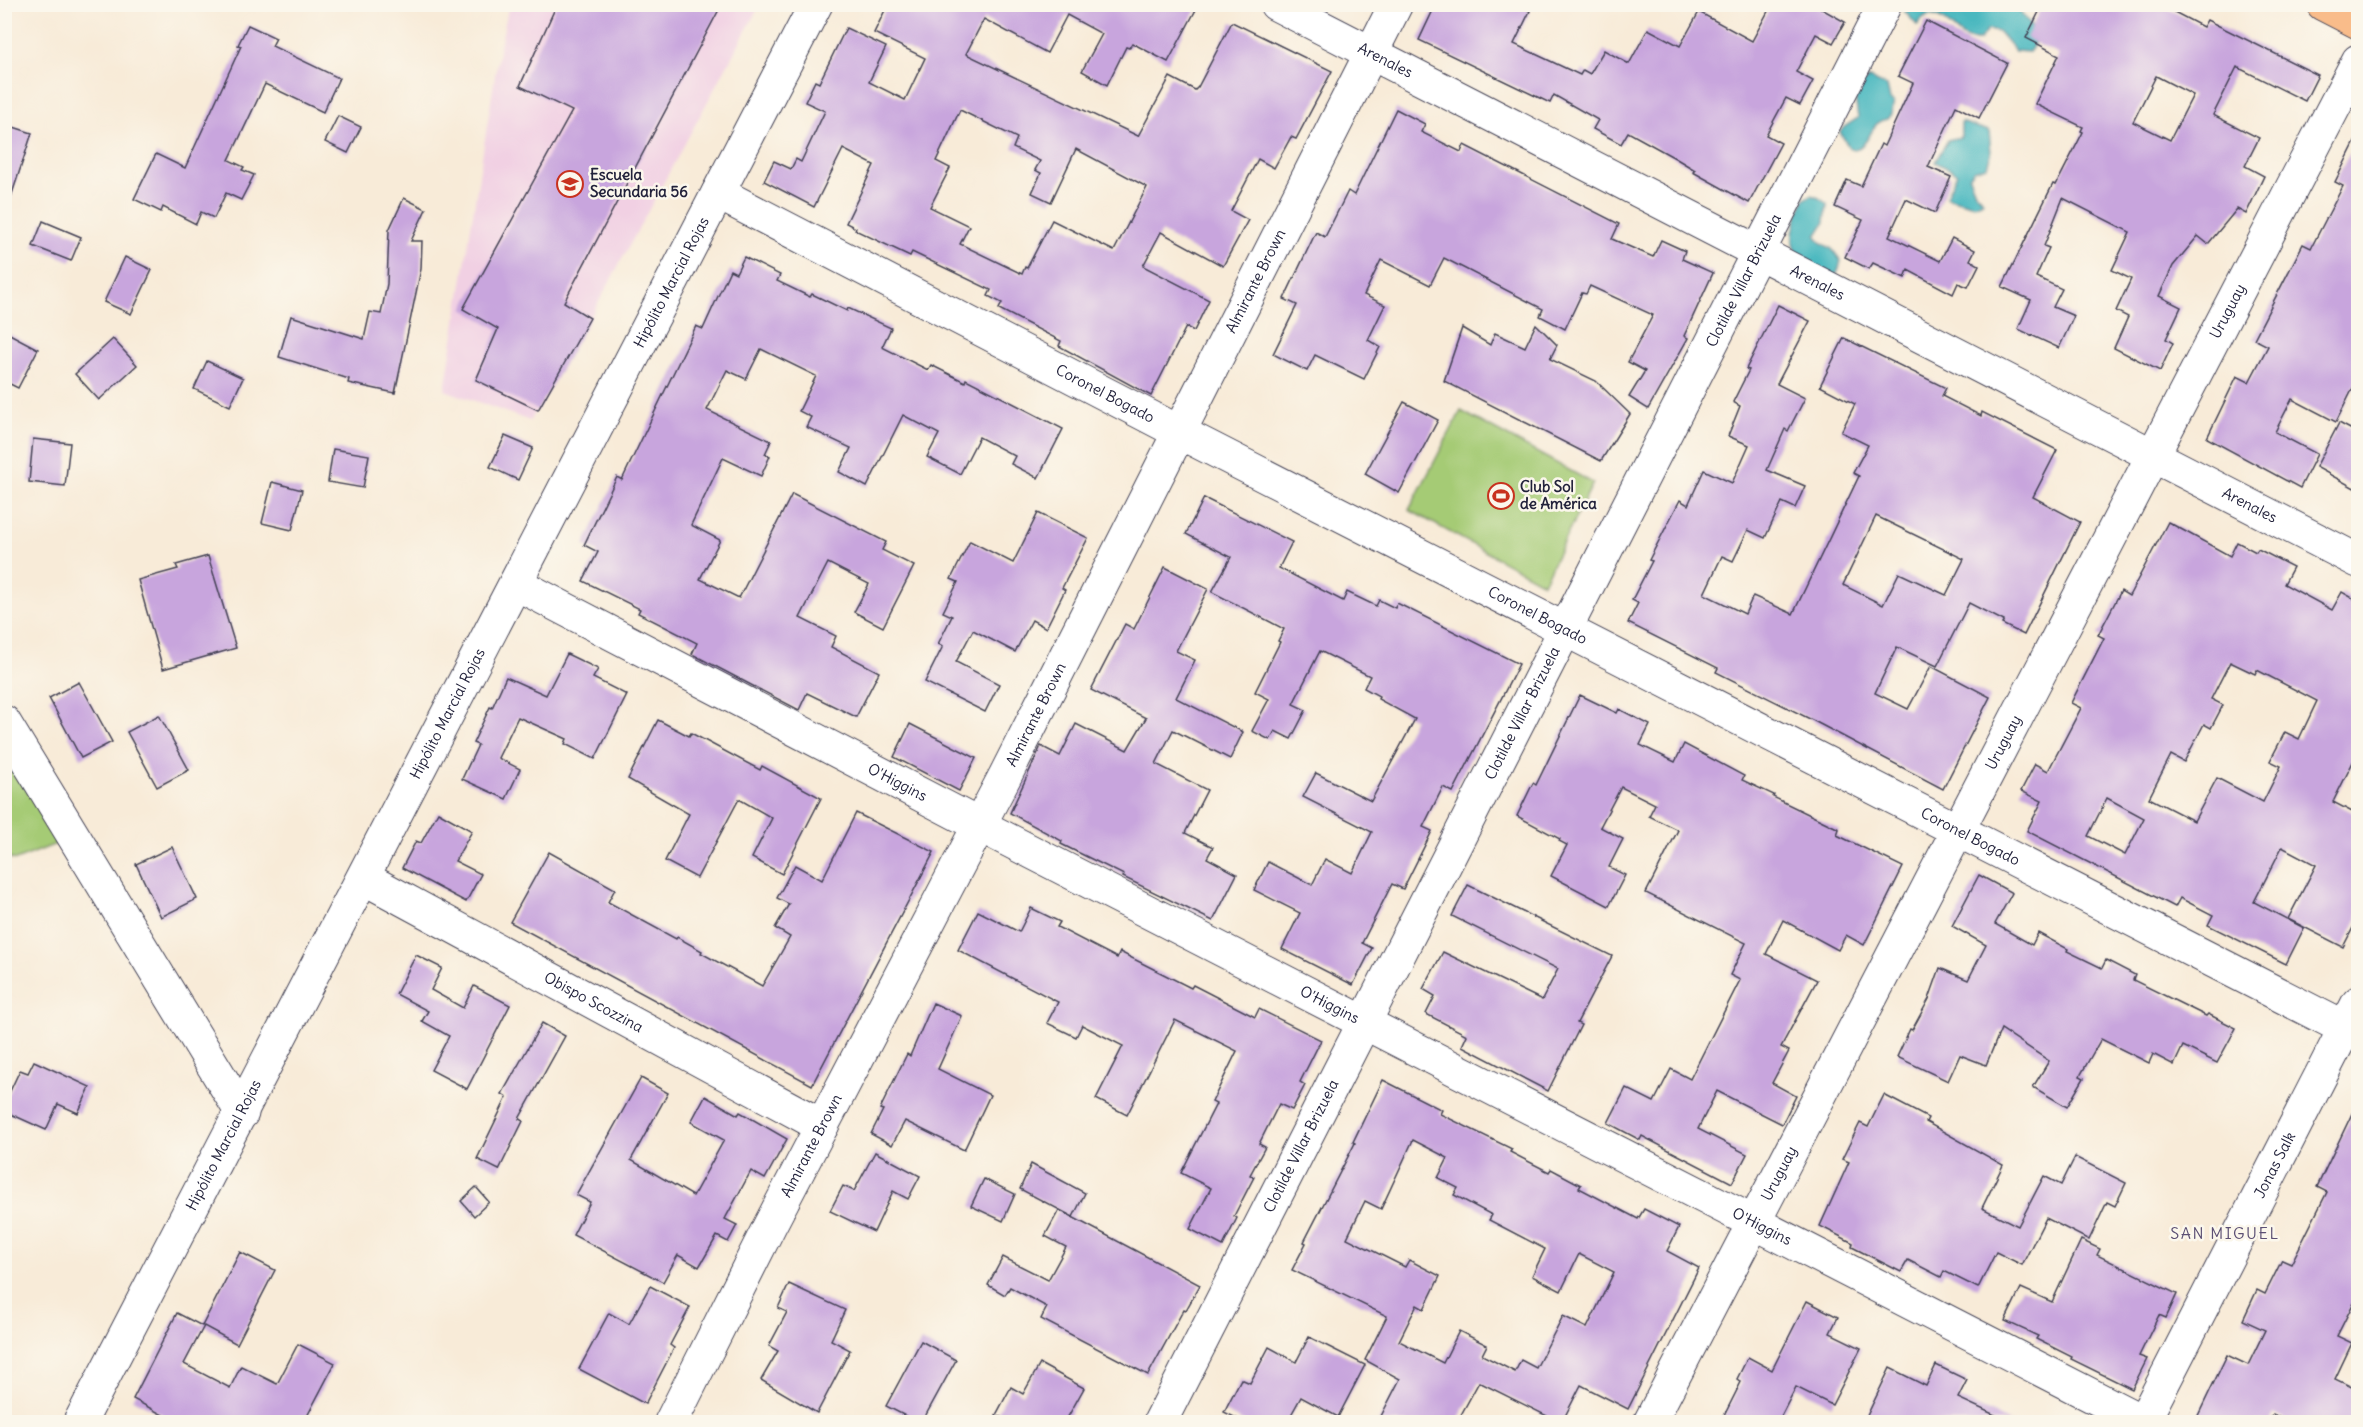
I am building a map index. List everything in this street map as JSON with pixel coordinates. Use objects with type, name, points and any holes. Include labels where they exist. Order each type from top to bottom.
[{"type":"main road","points":[[2323,4],[2358,22]]},
{"type":"street","name":"Hipólito Marcial Rojas","points":[[80,1422],[517,584],[816,4]]},
{"type":"street","name":"Arenales","points":[[1276,4],[2358,561]]},
{"type":"street","name":"Almirante Brown","points":[[671,1422],[979,825],[1396,4]]},
{"type":"street","name":"Clotilde Villar Brizuela","points":[[1160,1422],[1885,4]]},
{"type":"street","name":"Uruguay","points":[[1650,1422],[2358,61]]},
{"type":"street","name":"Coronel Bogado","points":[[718,193],[1179,432],[1958,830],[2354,1022]]},
{"type":"street","name":"O'Higgins","points":[[517,584],[979,825],[2143,1422]]},
{"type":"street","points":[[4,722],[242,1113]]},
{"type":"street","name":"Obispo Scozzina","points":[[364,878],[822,1126]]},
{"type":"street","name":"Jonas Salk","points":[[2143,1422],[2354,1022]]},
{"type":"shaded area","name":"Escuela Secundaria 56","points":[[509,5],[760,5],[590,318],[530,421],[445,390],[499,51]]},
{"type":"green space","name":"Club Sol de América","points":[[1461,411],[1593,483],[1543,583],[1409,510]]},
{"type":"green space","points":[[4,722],[74,837],[16,860],[5,857]]},
{"type":"water","points":[[1899,5],[2015,5],[2028,21],[2035,39],[2029,52],[2015,51],[1999,32],[1987,30],[1980,40],[1968,39],[1947,22],[1935,16],[1923,18],[1917,25]]},
{"type":"water","points":[[1869,78],[1887,86],[1890,100],[1894,103],[1891,114],[1877,124],[1866,141],[1855,150],[1850,149],[1840,132],[1858,118],[1855,97],[1858,89]]},
{"type":"water","points":[[1961,122],[1989,131],[1991,153],[1987,166],[1974,170],[1969,177],[1975,192],[1983,201],[1974,205],[1946,197],[1957,173],[1935,162],[1948,140],[1961,137]]},
{"type":"water","points":[[1811,195],[1827,204],[1825,222],[1816,236],[1820,242],[1832,249],[1841,261],[1837,274],[1832,277],[1806,263],[1794,247],[1795,223],[1804,200]]},
{"type":"building","name":"Escuela Secundaria 56","points":[[557,4],[722,4],[564,302],[590,318],[538,410],[476,380],[498,329],[463,309],[572,111],[520,86]]},
{"type":"building","points":[[888,4],[1199,4],[1168,62],[1132,43],[1129,48],[1126,47],[1107,85],[1082,71],[1102,34],[1067,15],[1047,53],[984,19],[966,54],[1138,136],[1170,77],[1195,90],[1198,87],[1232,22],[1332,71],[1296,139],[1291,137],[1274,168],[1258,159],[1231,211],[1248,220],[1223,266],[1161,232],[1143,266],[1209,300],[1194,331],[1186,327],[1151,396],[1059,346],[1061,341],[999,309],[1002,303],[988,296],[991,290],[912,252],[910,256],[855,230],[856,228],[846,223],[874,165],[843,149],[814,207],[764,181],[774,161],[791,169],[796,159],[801,162],[825,111],[805,102],[815,81],[819,83],[846,28],[886,47],[869,82],[905,100],[925,58],[874,33]],"holes":[[[960,110],[1017,138],[1013,148],[1040,161],[1035,170],[1041,173],[1032,193],[1051,202],[1076,149],[1147,187],[1114,251],[1052,220],[1022,274],[960,244],[969,226],[930,207],[950,168],[936,161]]]},
{"type":"building","points":[[1436,4],[1516,4],[1530,11],[1514,44],[1580,75],[1583,70],[1590,74],[1604,50],[1629,64],[1648,29],[1680,46],[1699,12],[1752,41],[1772,4],[1813,4],[1845,22],[1833,43],[1816,34],[1796,72],[1813,81],[1800,105],[1786,98],[1766,135],[1781,143],[1749,203],[1628,132],[1621,144],[1593,129],[1598,120],[1554,95],[1550,103],[1419,40]]},
{"type":"building","points":[[2043,4],[2159,4],[2203,27],[2207,20],[2318,75],[2305,101],[2237,67],[2213,115],[2259,138],[2245,166],[2264,176],[2246,214],[2237,209],[2208,244],[2198,236],[2173,266],[2159,296],[2181,307],[2166,339],[2173,343],[2160,371],[2114,348],[2128,317],[2116,311],[2131,279],[2112,270],[2130,232],[2063,198],[2044,246],[2049,248],[2036,277],[2062,289],[2053,307],[2074,316],[2059,348],[2018,329],[2031,300],[2002,287],[2053,184],[2056,185],[2083,132],[2081,131],[2083,127],[2035,104],[2059,55],[2026,38]],"holes":[[[2156,76],[2193,95],[2170,140],[2133,122]]]},
{"type":"building","points":[[1926,21],[2007,63],[1979,118],[1956,106],[1928,167],[1951,177],[1935,213],[1906,199],[1889,236],[1940,261],[1952,238],[1975,250],[1970,260],[1979,265],[1968,287],[1958,283],[1953,294],[1908,270],[1905,278],[1873,263],[1869,269],[1845,257],[1863,220],[1835,207],[1847,180],[1861,186],[1881,144],[1884,146],[1913,83],[1898,76]]},
{"type":"building","points":[[248,25],[276,38],[272,46],[339,78],[323,112],[265,84],[229,160],[244,167],[242,170],[254,175],[241,200],[226,193],[214,218],[201,212],[196,224],[163,207],[161,212],[134,199],[156,154],[185,168],[241,46],[238,45]]},
{"type":"building","points":[[1396,109],[1425,124],[1421,132],[1461,152],[1464,145],[1619,224],[1612,239],[1653,257],[1661,240],[1685,251],[1682,259],[1713,273],[1684,336],[1688,338],[1648,409],[1629,397],[1645,371],[1628,362],[1653,315],[1590,286],[1586,294],[1582,293],[1565,329],[1540,316],[1543,309],[1444,258],[1430,285],[1381,260],[1364,295],[1385,305],[1368,340],[1380,347],[1364,379],[1315,355],[1307,371],[1273,354],[1297,305],[1284,299],[1316,232],[1325,237],[1348,191],[1354,195]]},
{"type":"building","points":[[338,116],[361,127],[348,153],[325,142]]},
{"type":"building","points":[[4,124],[32,133],[8,206],[4,205]]},
{"type":"building","points":[[2358,136],[2358,378],[2336,422],[2292,399],[2275,432],[2317,454],[2300,488],[2207,438],[2237,376],[2249,382],[2268,346],[2254,339],[2303,244],[2311,248],[2343,186],[2335,182]]},
{"type":"building","points":[[404,198],[426,209],[411,241],[422,241],[421,269],[395,393],[348,383],[349,379],[279,357],[291,316],[364,339],[370,312],[381,314],[387,284],[389,230]]},
{"type":"building","points":[[43,221],[81,237],[71,261],[33,246]]},
{"type":"building","points":[[125,257],[152,270],[131,314],[104,302]]},
{"type":"building","points":[[744,257],[780,275],[777,281],[810,297],[812,294],[891,328],[882,347],[928,370],[931,365],[965,382],[966,379],[1063,429],[1038,478],[1011,464],[1015,456],[979,437],[960,474],[927,457],[939,434],[903,415],[867,487],[839,472],[851,448],[806,427],[811,417],[799,411],[816,376],[761,349],[746,379],[727,370],[707,410],[771,441],[765,454],[770,456],[761,476],[723,458],[691,525],[720,540],[700,579],[739,598],[792,494],[886,542],[882,550],[914,566],[883,627],[854,612],[869,584],[828,563],[800,618],[836,636],[831,647],[879,672],[856,717],[807,693],[799,710],[692,654],[697,643],[638,613],[640,609],[583,581],[598,552],[584,545],[617,477],[622,480],[696,326],[703,329],[730,270],[736,273]]},
{"type":"building","points":[[1778,305],[1810,321],[1777,384],[1805,398],[1788,431],[1785,429],[1767,470],[1805,486],[1795,508],[1782,502],[1765,538],[1748,530],[1733,561],[1722,556],[1704,594],[1745,614],[1753,596],[1793,614],[1859,476],[1853,473],[1868,445],[1841,432],[1855,404],[1820,386],[1844,338],[1946,388],[1942,396],[1981,416],[1982,412],[2057,450],[2033,497],[2080,522],[2024,635],[2002,624],[2004,621],[1969,603],[1937,666],[1897,647],[1875,693],[1908,709],[1931,666],[1990,697],[1943,789],[1716,672],[1718,668],[1628,623],[1638,603],[1632,600],[1652,561],[1649,560],[1680,500],[1688,505],[1704,470],[1732,483],[1749,445],[1728,436],[1740,406],[1733,402],[1749,370],[1746,369]],"holes":[[[1876,516],[1964,559],[1946,595],[1899,573],[1883,605],[1843,585]]]},
{"type":"building","points":[[1536,324],[1557,345],[1550,359],[1596,381],[1630,414],[1601,461],[1444,381],[1462,328],[1490,345],[1495,333],[1525,347]]},
{"type":"building","points":[[4,331],[38,349],[18,388],[4,381]]},
{"type":"building","points":[[113,339],[137,365],[99,400],[75,374]]},
{"type":"building","points":[[207,361],[243,378],[230,406],[194,389]]},
{"type":"building","points":[[1404,402],[1438,420],[1399,493],[1365,474]]},
{"type":"building","points":[[2339,423],[2358,433],[2358,490],[2316,467]]},
{"type":"building","points":[[505,436],[533,448],[518,480],[490,467]]},
{"type":"building","points":[[33,439],[70,443],[65,486],[29,482]]},
{"type":"building","points":[[333,449],[369,455],[363,488],[328,482]]},
{"type":"building","points":[[272,482],[302,490],[292,530],[262,523]]},
{"type":"building","points":[[1204,498],[1292,542],[1279,568],[1343,601],[1347,592],[1376,606],[1379,600],[1395,608],[1397,603],[1519,664],[1453,792],[1443,787],[1423,827],[1432,831],[1403,889],[1392,884],[1362,943],[1372,948],[1353,985],[1282,949],[1300,913],[1254,890],[1268,862],[1312,885],[1325,859],[1352,873],[1372,832],[1303,797],[1316,773],[1371,801],[1415,719],[1378,699],[1379,696],[1364,688],[1370,676],[1320,651],[1293,704],[1306,710],[1291,739],[1275,731],[1270,740],[1252,731],[1269,699],[1255,692],[1280,642],[1278,641],[1284,629],[1212,592],[1231,557],[1186,534]]},
{"type":"building","points":[[1038,513],[1088,538],[1062,588],[1065,590],[1046,628],[1032,620],[1015,652],[973,630],[956,662],[999,684],[985,712],[925,682],[943,646],[938,644],[952,616],[943,612],[958,582],[951,579],[970,541],[1013,563]]},
{"type":"building","points":[[2168,522],[2230,556],[2237,542],[2256,552],[2258,549],[2293,567],[2284,584],[2332,610],[2342,592],[2358,601],[2358,752],[2333,802],[2358,815],[2358,918],[2343,947],[2288,919],[2316,865],[2282,847],[2254,902],[2304,928],[2286,964],[2208,925],[2213,915],[2180,898],[2175,907],[2027,831],[2042,801],[2021,791],[2035,764],[2048,771],[2081,708],[2071,703],[2104,638],[2098,635],[2121,591],[2129,596]],"holes":[[[2230,662],[2255,674],[2257,670],[2317,701],[2299,739],[2285,732],[2270,761],[2281,766],[2263,802],[2217,778],[2194,821],[2149,798],[2171,755],[2184,762],[2204,724],[2211,728],[2223,705],[2211,699]],[[2107,798],[2144,818],[2125,855],[2088,836]]]},
{"type":"building","points":[[208,556],[236,648],[163,669],[138,580],[178,569],[176,565]]},
{"type":"building","points":[[1165,567],[1208,589],[1176,651],[1195,660],[1176,698],[1243,732],[1230,759],[1173,730],[1156,764],[1207,790],[1185,833],[1213,847],[1207,858],[1237,874],[1213,921],[1123,877],[1124,875],[1061,844],[1062,841],[1010,813],[1041,746],[1060,756],[1076,724],[1127,750],[1146,718],[1091,690],[1125,624],[1134,629]]},
{"type":"building","points":[[567,654],[598,669],[593,678],[627,695],[595,759],[565,744],[567,739],[518,717],[498,758],[520,769],[506,799],[462,779],[478,745],[473,743],[506,677],[546,695]]},
{"type":"building","points":[[79,682],[112,742],[81,758],[49,698]]},
{"type":"building","points":[[1580,695],[1617,713],[1619,709],[1650,725],[1640,745],[1675,762],[1684,744],[1744,776],[1742,780],[1774,795],[1773,797],[1839,829],[1837,835],[1903,867],[1864,945],[1846,935],[1838,950],[1783,920],[1766,954],[1817,980],[1781,1047],[1789,1051],[1772,1083],[1796,1096],[1782,1124],[1717,1091],[1698,1129],[1747,1154],[1732,1183],[1642,1136],[1640,1140],[1608,1123],[1626,1088],[1654,1102],[1671,1069],[1690,1079],[1740,980],[1730,975],[1746,943],[1646,893],[1678,830],[1649,816],[1655,804],[1621,787],[1600,827],[1623,839],[1609,867],[1625,875],[1609,906],[1551,876],[1567,845],[1517,816],[1533,783],[1536,785]]},
{"type":"building","points":[[159,715],[189,770],[157,787],[127,732]]},
{"type":"building","points":[[658,720],[689,736],[691,733],[760,770],[762,766],[821,798],[782,874],[752,858],[772,818],[739,799],[697,878],[665,861],[689,814],[628,779]]},
{"type":"building","points":[[910,724],[976,758],[959,791],[894,757]]},
{"type":"building","points":[[438,812],[472,831],[455,861],[481,874],[466,902],[402,868],[416,841],[421,843]]},
{"type":"building","points":[[856,813],[934,852],[812,1085],[510,922],[549,852],[615,889],[608,902],[676,939],[677,937],[702,951],[701,953],[762,986],[790,937],[775,928],[789,904],[777,898],[795,865],[822,880]]},
{"type":"building","points":[[172,847],[197,899],[161,917],[136,864]]},
{"type":"building","points":[[1979,875],[2012,893],[1995,924],[2032,945],[2038,933],[2068,949],[2067,951],[2102,968],[2106,960],[2135,975],[2133,980],[2236,1028],[2217,1063],[2183,1046],[2174,1065],[2153,1054],[2149,1063],[2101,1039],[2080,1076],[2084,1078],[2067,1107],[2033,1087],[2049,1061],[2001,1029],[1986,1065],[1960,1055],[1948,1081],[1897,1057],[1910,1029],[1912,1030],[1929,999],[1940,968],[1968,980],[1986,945],[1952,926]]},
{"type":"building","points":[[1468,885],[1612,956],[1577,1023],[1581,1025],[1548,1091],[1462,1046],[1467,1035],[1426,1014],[1435,996],[1423,989],[1443,952],[1542,1000],[1558,969],[1452,916]]},
{"type":"building","points":[[1031,908],[1060,922],[1057,927],[1117,958],[1120,952],[1191,988],[1193,985],[1255,1017],[1259,1009],[1321,1040],[1300,1082],[1305,1085],[1292,1110],[1279,1104],[1259,1144],[1265,1147],[1250,1175],[1254,1177],[1234,1216],[1237,1218],[1223,1246],[1190,1229],[1211,1188],[1181,1173],[1216,1104],[1212,1102],[1237,1051],[1175,1020],[1127,1115],[1096,1099],[1123,1046],[1082,1025],[1076,1037],[1047,1023],[1058,1002],[958,950],[978,911],[1019,932]]},
{"type":"building","points":[[416,955],[442,968],[431,990],[463,1008],[474,986],[510,1005],[467,1089],[431,1070],[449,1036],[422,1021],[428,1011],[396,994]]},
{"type":"building","points":[[933,1003],[962,1016],[938,1069],[990,1095],[964,1150],[905,1121],[892,1145],[871,1134],[883,1110],[880,1109],[907,1054],[910,1056]]},
{"type":"building","points":[[542,1023],[565,1036],[519,1119],[523,1121],[499,1170],[477,1159],[507,1097],[502,1094]]},
{"type":"building","points":[[34,1061],[90,1087],[78,1113],[58,1104],[46,1130],[4,1111],[4,1104],[20,1070],[28,1073]]},
{"type":"building","points":[[641,1078],[668,1093],[631,1160],[693,1196],[724,1140],[691,1122],[705,1096],[738,1115],[740,1112],[787,1139],[765,1179],[751,1171],[725,1219],[737,1225],[728,1242],[717,1236],[699,1267],[678,1255],[663,1282],[573,1235],[590,1202],[576,1195]]},
{"type":"building","points":[[1383,1080],[1442,1110],[1440,1114],[1512,1149],[1510,1152],[1549,1172],[1551,1169],[1581,1185],[1579,1188],[1638,1219],[1644,1209],[1679,1227],[1667,1251],[1699,1268],[1628,1409],[1581,1385],[1562,1422],[1559,1422],[1479,1382],[1457,1422],[1378,1422],[1400,1379],[1365,1360],[1387,1316],[1292,1270],[1355,1143],[1353,1142]],"holes":[[[1413,1140],[1448,1158],[1438,1178],[1458,1188],[1454,1195],[1492,1215],[1489,1220],[1545,1249],[1532,1276],[1561,1291],[1579,1254],[1614,1272],[1587,1328],[1563,1316],[1536,1368],[1521,1360],[1515,1372],[1482,1355],[1487,1345],[1459,1331],[1443,1363],[1399,1341],[1417,1305],[1424,1309],[1440,1276],[1409,1260],[1405,1267],[1347,1238],[1365,1201],[1381,1209]]]},
{"type":"building","points":[[1884,1095],[1928,1118],[1926,1122],[2003,1165],[1982,1208],[2018,1226],[2044,1176],[2061,1185],[2075,1157],[2126,1183],[2115,1206],[2107,1202],[2089,1240],[2046,1218],[2022,1265],[1996,1252],[1978,1288],[1944,1271],[1941,1277],[1908,1260],[1901,1272],[1852,1247],[1853,1243],[1820,1226],[1849,1162],[1842,1159],[1860,1123],[1868,1127]]},
{"type":"building","points":[[2358,1101],[2358,1294],[2337,1336],[2352,1343],[2335,1379],[2358,1390],[2358,1422],[2289,1422],[2273,1414],[2269,1422],[2195,1422],[2227,1355],[2248,1365],[2265,1330],[2243,1320],[2257,1290],[2265,1294],[2282,1260],[2291,1264],[2327,1192],[2317,1187]]},
{"type":"building","points":[[875,1152],[920,1176],[908,1199],[893,1191],[874,1232],[830,1211],[843,1186],[854,1191]]},
{"type":"building","points":[[1031,1164],[1085,1193],[1073,1217],[1020,1189]]},
{"type":"building","points":[[984,1179],[1015,1194],[1003,1221],[971,1206]]},
{"type":"building","points":[[476,1187],[489,1202],[474,1216],[461,1201]]},
{"type":"building","points":[[1059,1210],[1200,1285],[1186,1310],[1184,1309],[1148,1375],[1041,1319],[1047,1307],[1010,1287],[1005,1295],[988,1285],[1003,1257],[1048,1280],[1066,1247],[1045,1236]]},
{"type":"building","points":[[2081,1240],[2100,1249],[2097,1255],[2177,1294],[2166,1318],[2159,1315],[2139,1356],[2147,1359],[2132,1389],[2071,1359],[2072,1357],[2036,1339],[2038,1336],[2005,1321],[2021,1288],[2052,1302]]},
{"type":"building","points":[[240,1252],[275,1270],[237,1344],[204,1326],[184,1364],[230,1388],[241,1366],[277,1384],[298,1344],[335,1363],[304,1422],[159,1422],[163,1415],[133,1399],[177,1313],[202,1326]]},
{"type":"building","points":[[789,1284],[845,1310],[831,1340],[850,1350],[817,1413],[761,1380],[778,1351],[769,1346],[787,1312],[778,1308]]},
{"type":"building","points":[[650,1286],[690,1307],[670,1345],[674,1348],[645,1404],[579,1369],[609,1313],[629,1324]]},
{"type":"building","points":[[1807,1301],[1838,1317],[1830,1333],[1861,1348],[1832,1405],[1796,1387],[1778,1422],[1721,1422],[1741,1382],[1737,1379],[1748,1357],[1772,1370]]},
{"type":"building","points":[[1309,1337],[1365,1365],[1338,1417],[1301,1397],[1287,1422],[1244,1422],[1224,1412],[1241,1379],[1250,1383],[1269,1347],[1296,1362]]},
{"type":"building","points":[[921,1341],[956,1360],[922,1422],[917,1422],[886,1406]]},
{"type":"building","points":[[1040,1364],[1084,1388],[1065,1422],[1011,1422],[996,1415],[1011,1387],[1023,1394]]},
{"type":"building","points":[[1936,1365],[1967,1380],[1958,1398],[2010,1422],[1864,1422],[1890,1368],[1926,1386]]},
{"type":"place","name":"Escuela Secundaria 56","points":[[570,184]]},
{"type":"place","name":"Club Sol de América","points":[[1501,496]]},
{"type":"district","name":"SAN MIGUEL","points":[[2225,1233]]}]
